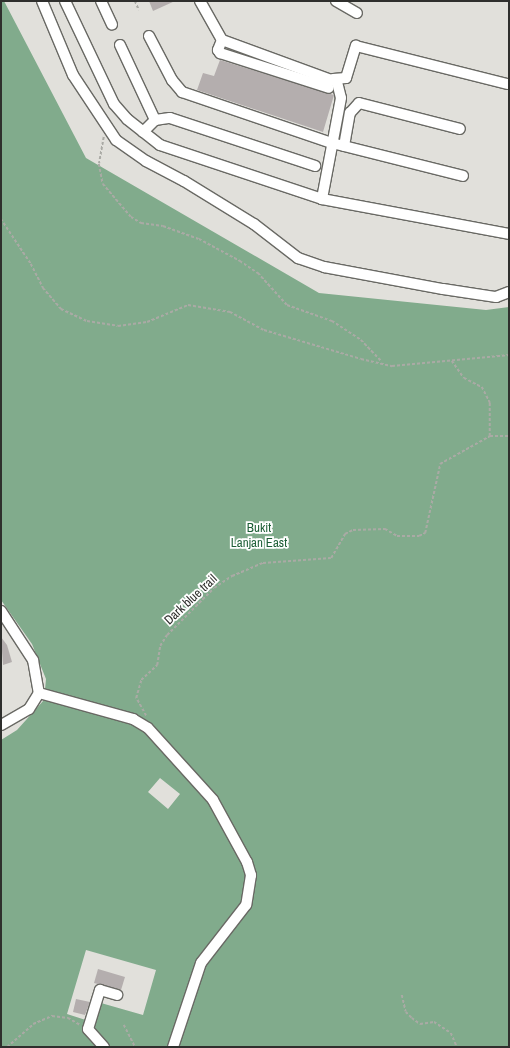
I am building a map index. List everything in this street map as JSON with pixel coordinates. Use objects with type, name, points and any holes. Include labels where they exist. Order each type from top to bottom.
[{"type":"street","points":[[42,1],[73,75],[106,127],[127,150],[204,192],[298,258],[324,267],[443,289],[496,297],[509,292]]},
{"type":"street","points":[[65,1],[114,104],[143,132],[171,151],[322,198],[509,234]]},
{"type":"street","points":[[101,1],[112,25]]},
{"type":"street","points":[[200,1],[222,40],[218,50],[220,53],[331,84],[341,92],[322,198]]},
{"type":"street","points":[[336,1],[357,13]]},
{"type":"street","points":[[149,36],[172,80],[182,92],[332,143],[464,176]]},
{"type":"street","points":[[120,45],[155,120]]},
{"type":"street","points":[[331,84],[346,78],[356,46],[507,84]]},
{"type":"street","points":[[344,146],[350,112],[359,103],[460,129]]},
{"type":"street","points":[[143,132],[155,120],[170,118],[315,166]]},
{"type":"street","points":[[1,612],[33,660],[39,693],[29,709],[1,725]]},
{"type":"street","points":[[39,693],[133,719],[148,728],[213,800],[233,834],[251,875],[246,905],[201,963],[173,1047]]},
{"type":"street","points":[[104,1047],[88,1029],[100,990],[117,995]]},
{"type":"path","points":[[135,1],[139,10]]},
{"type":"path","points":[[106,127],[100,164],[103,184],[131,217],[141,223],[163,226],[199,239],[240,262],[258,273],[287,305],[332,321],[361,340],[383,363]]},
{"type":"path","points":[[1,219],[28,258],[43,288],[61,309],[87,321],[118,326],[147,322],[188,305],[208,307],[230,312],[264,330],[313,346],[392,366],[509,355]]},
{"type":"path","points":[[452,361],[464,378],[482,387],[490,403],[490,436],[509,436]]},
{"type":"path","name":"Dark blue trail","points":[[148,728],[149,720],[136,698],[141,680],[158,665],[160,646],[167,635],[202,599],[227,578],[263,563],[331,558],[345,534],[353,530],[385,529],[397,536],[419,536],[425,533],[440,464],[471,450],[490,436]]},
{"type":"path","points":[[402,995],[406,1012],[412,1018],[420,1024],[434,1022],[451,1033],[457,1047]]},
{"type":"path","points":[[7,1047],[32,1024],[52,1016],[68,1018],[88,1029]]},
{"type":"path","points":[[124,1025],[135,1047]]},
{"type":"green space","name":"Bukit Lanjan East","points":[[1,1],[4,1],[86,158],[319,293],[486,310],[509,307],[509,1047],[1,1047],[1,740],[17,730],[44,700],[46,679],[32,644],[1,600]],"holes":[[[160,778],[180,794],[168,809],[148,792]],[[86,950],[156,970],[143,1015],[101,1003],[95,1023],[67,1014]]]},
{"type":"building","points":[[149,1],[175,1],[153,11]]},
{"type":"building","points":[[220,60],[334,95],[323,132],[197,90],[203,73],[214,76]]},
{"type":"building","points":[[1,637],[7,645],[12,662],[3,665]]},
{"type":"building","points":[[98,969],[125,977],[121,990],[94,983]]},
{"type":"building","points":[[76,999],[90,1002],[85,1015],[73,1012]]}]
